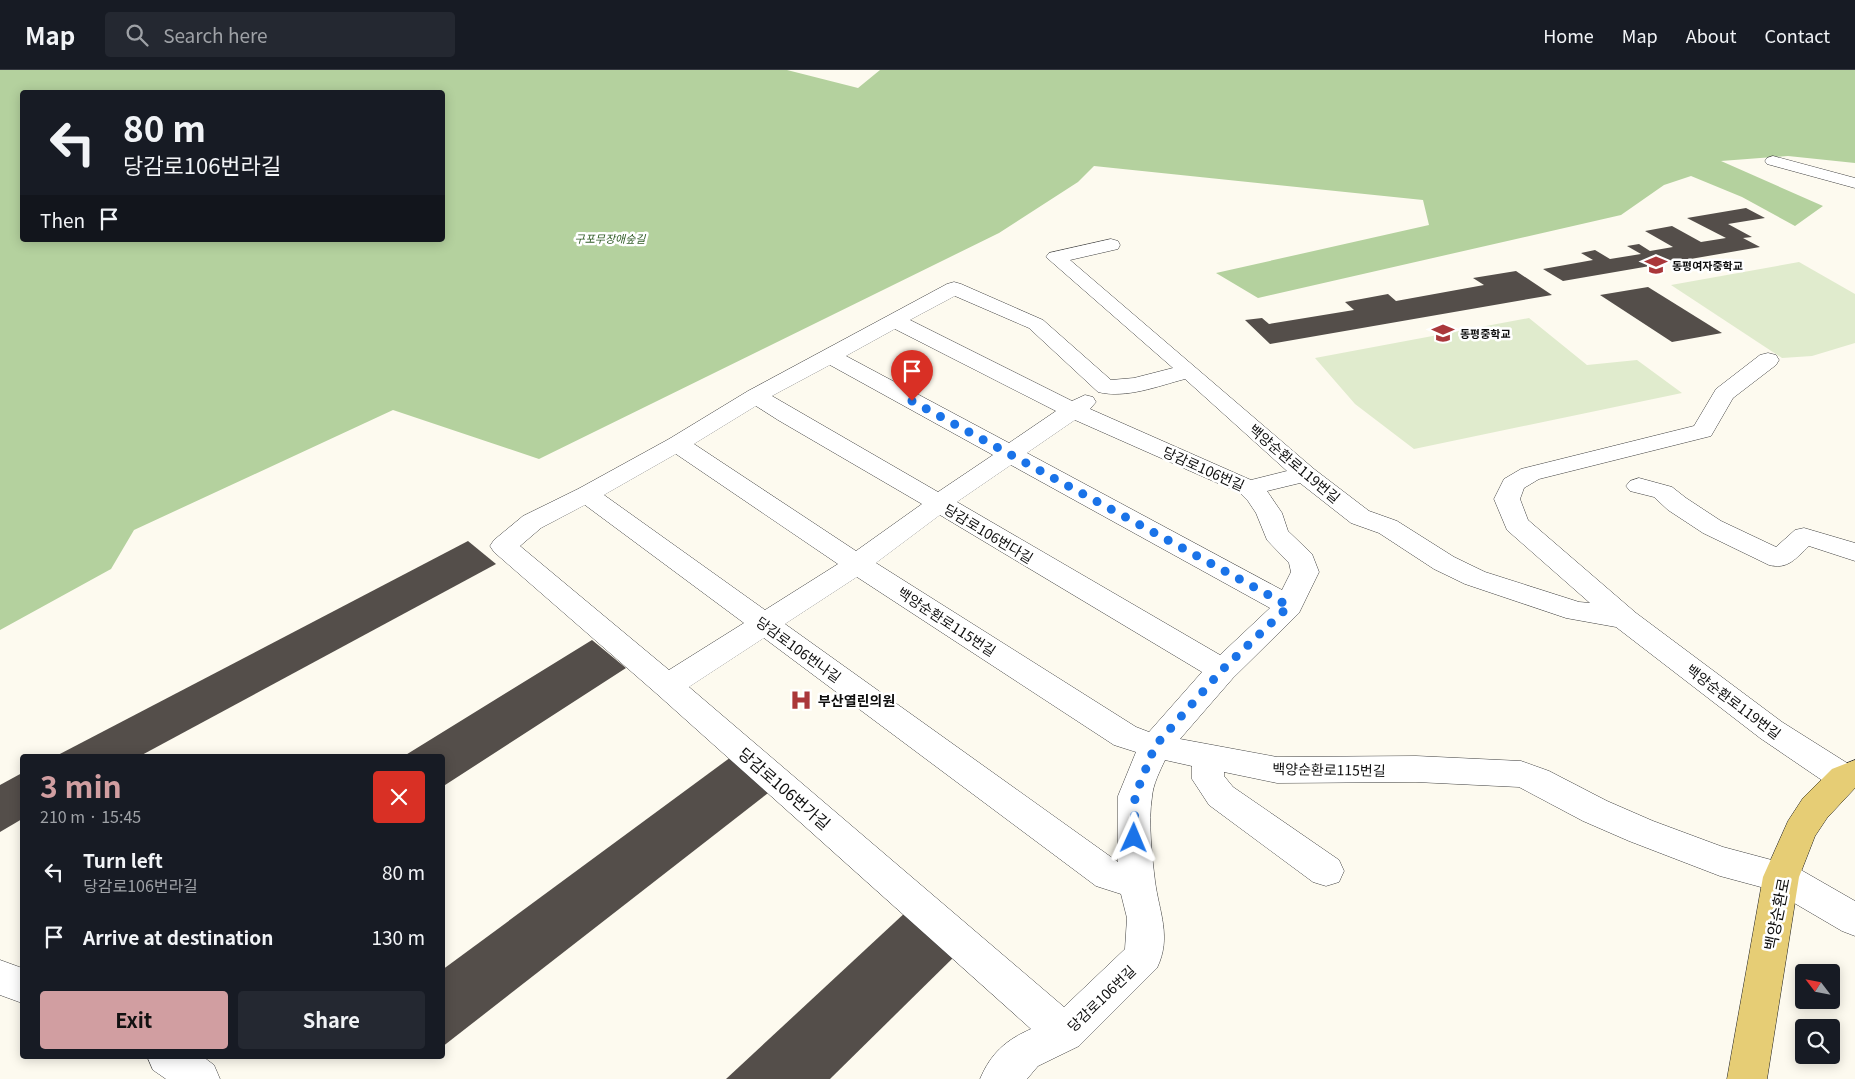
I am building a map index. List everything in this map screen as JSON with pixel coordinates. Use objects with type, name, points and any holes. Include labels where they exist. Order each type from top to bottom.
[{"type":"main road","name":"백양순환로","points":[[1747,1079],[1781,877],[1800,831],[1815,808],[1850,776]]},
{"type":"street","points":[[1773,161],[1855,183]]},
{"type":"street","name":"백양순환로119번길","points":[[1111,245],[1056,257],[1190,371],[1305,474],[1360,518],[1388,527],[1444,564],[1468,574],[1576,611],[1626,620]]},
{"type":"street","points":[[587,494],[677,444],[756,396],[954,288],[1036,324],[1106,387]]},
{"type":"street","name":"당감로106번길","points":[[896,321],[1074,411],[1249,488],[1258,496],[1269,513],[1276,534],[1302,560],[1306,572],[1289,606],[1222,670],[1155,746],[1135,796],[1134,838],[1137,883],[1145,918],[1144,956],[1065,1033],[1024,1052],[1000,1079]]},
{"type":"street","points":[[830,356],[1289,606]]},
{"type":"street","name":"백양순환로119번길","points":[[1768,360],[1724,394],[1703,431],[1530,474],[1513,484],[1507,499],[1516,524],[1626,620],[1771,730],[1850,776]]},
{"type":"street","points":[[668,686],[857,564],[939,503],[1106,387],[1134,385],[1190,371]]},
{"type":"street","name":"당감로106번다길","points":[[756,396],[1222,670]]},
{"type":"street","name":"백양순환로115번길","points":[[677,444],[857,564],[1125,736],[1155,746],[1277,770],[1416,769],[1521,774],[1537,780],[1595,811],[1641,831],[1720,861],[1781,877],[1855,920]]},
{"type":"street","points":[[1249,488],[1305,474]]},
{"type":"street","points":[[1639,486],[1663,492],[1677,504],[1712,527],[1779,559],[1804,536],[1855,552]]},
{"type":"street","name":"당감로106번가길","points":[[587,494],[532,522],[503,546],[668,686],[1065,1033]]},
{"type":"street","name":"당감로106번나길","points":[[587,494],[1109,875],[1137,883]]},
{"type":"street","points":[[1208,756],[1208,779],[1221,796],[1326,872]]},
{"type":"street","points":[[0,977],[20,985]]},
{"type":"street","points":[[171,1059],[200,1079]]},
{"type":"green space","name":"구포무장애숲길","points":[[0,70],[787,70],[858,88],[880,70],[1855,70],[1855,163],[1788,156],[1721,161],[1823,206],[1795,226],[1742,197],[1691,176],[1664,185],[1621,215],[1258,298],[1216,273],[1429,225],[1423,200],[1094,166],[1078,182],[999,233],[539,459],[393,410],[134,530],[111,569],[0,630]]},
{"type":"green space","points":[[1799,262],[1855,294],[1855,343],[1812,356],[1782,358],[1671,285]]},
{"type":"green space","points":[[1529,318],[1587,365],[1637,360],[1682,393],[1414,449],[1355,404],[1315,358]]},
{"type":"building","points":[[1746,208],[1765,218],[1728,224],[1752,237],[1743,238],[1760,247],[1563,281],[1543,269],[1593,260],[1581,253],[1595,250],[1610,259],[1641,254],[1627,246],[1639,244],[1650,251],[1673,247],[1645,231],[1672,226],[1701,242],[1726,238],[1687,218]]},
{"type":"building","points":[[1516,271],[1552,295],[1270,344],[1245,320],[1262,318],[1269,324],[1354,310],[1345,302],[1388,294],[1396,301],[1484,285],[1473,278]]},
{"type":"building","points":[[1648,287],[1722,333],[1672,342],[1600,295]]},
{"type":"building","points":[[468,541],[496,564],[144,754],[60,754]]},
{"type":"building","points":[[592,640],[626,668],[445,785],[445,754],[407,754]]},
{"type":"building","points":[[731,757],[772,790],[445,1045],[445,968]]},
{"type":"building","points":[[20,774],[20,820],[0,832],[0,785]]},
{"type":"building","points":[[908,910],[959,952],[830,1079],[726,1079]]},
{"type":"place","name":"동평여자중학교","points":[[1656,265]]},
{"type":"place","name":"동평중학교","points":[[1443,333]]},
{"type":"place","name":"부산열린의원","points":[[801,700]]},
{"type":"route","points":[[912,401],[1289,606],[1222,670],[1155,746],[1135,796],[1134,838]]}]
